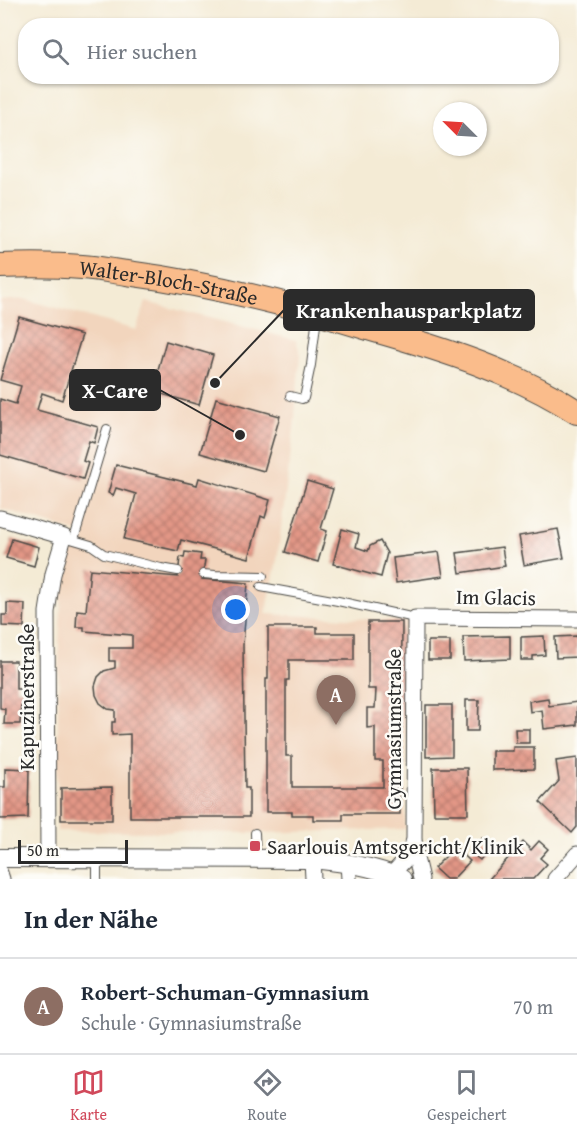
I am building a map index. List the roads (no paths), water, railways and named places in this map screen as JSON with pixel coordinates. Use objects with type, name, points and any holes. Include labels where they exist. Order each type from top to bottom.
[{"type":"main road","name":"Walter-Bloch-Straße","points":[[0,266],[83,267],[160,277],[248,294],[318,312],[426,345],[482,365],[541,390],[577,412]]},
{"type":"street","points":[[0,518],[69,538]]},
{"type":"street","name":"Kapuzinerstraße","points":[[48,859],[47,612],[53,574],[69,538]]},
{"type":"street","name":"Im Glacis","points":[[415,618],[577,619]]},
{"type":"street","name":"Gymnasiumstraße","points":[[415,618],[414,841],[422,879]]},
{"type":"street","points":[[0,858],[312,859],[348,871],[397,877],[414,841]]},
{"type":"street","points":[[555,879],[577,854]]},
{"type":"street","points":[[312,859],[313,879]]},
{"type":"street","points":[[0,873],[2,879]]},
{"type":"lane","points":[[290,396],[304,398],[318,312]]},
{"type":"lane","points":[[107,429],[69,538],[91,545],[104,554],[178,571]]},
{"type":"lane","points":[[203,574],[263,576]]},
{"type":"lane","points":[[261,587],[415,618]]},
{"type":"lane","points":[[255,833],[256,859]]},
{"type":"lane","points":[[97,859],[97,879]]},
{"type":"place","name":"Krankenhausparkplatz","points":[[215,383]]},
{"type":"place","name":"X-Care","points":[[240,435]]},
{"type":"place","name":"Robert-Schuman-Gymnasium","points":[[336,725]]},
{"type":"place","name":"Saarlouis Amtsgericht/Klinik","points":[[255,846]]}]
